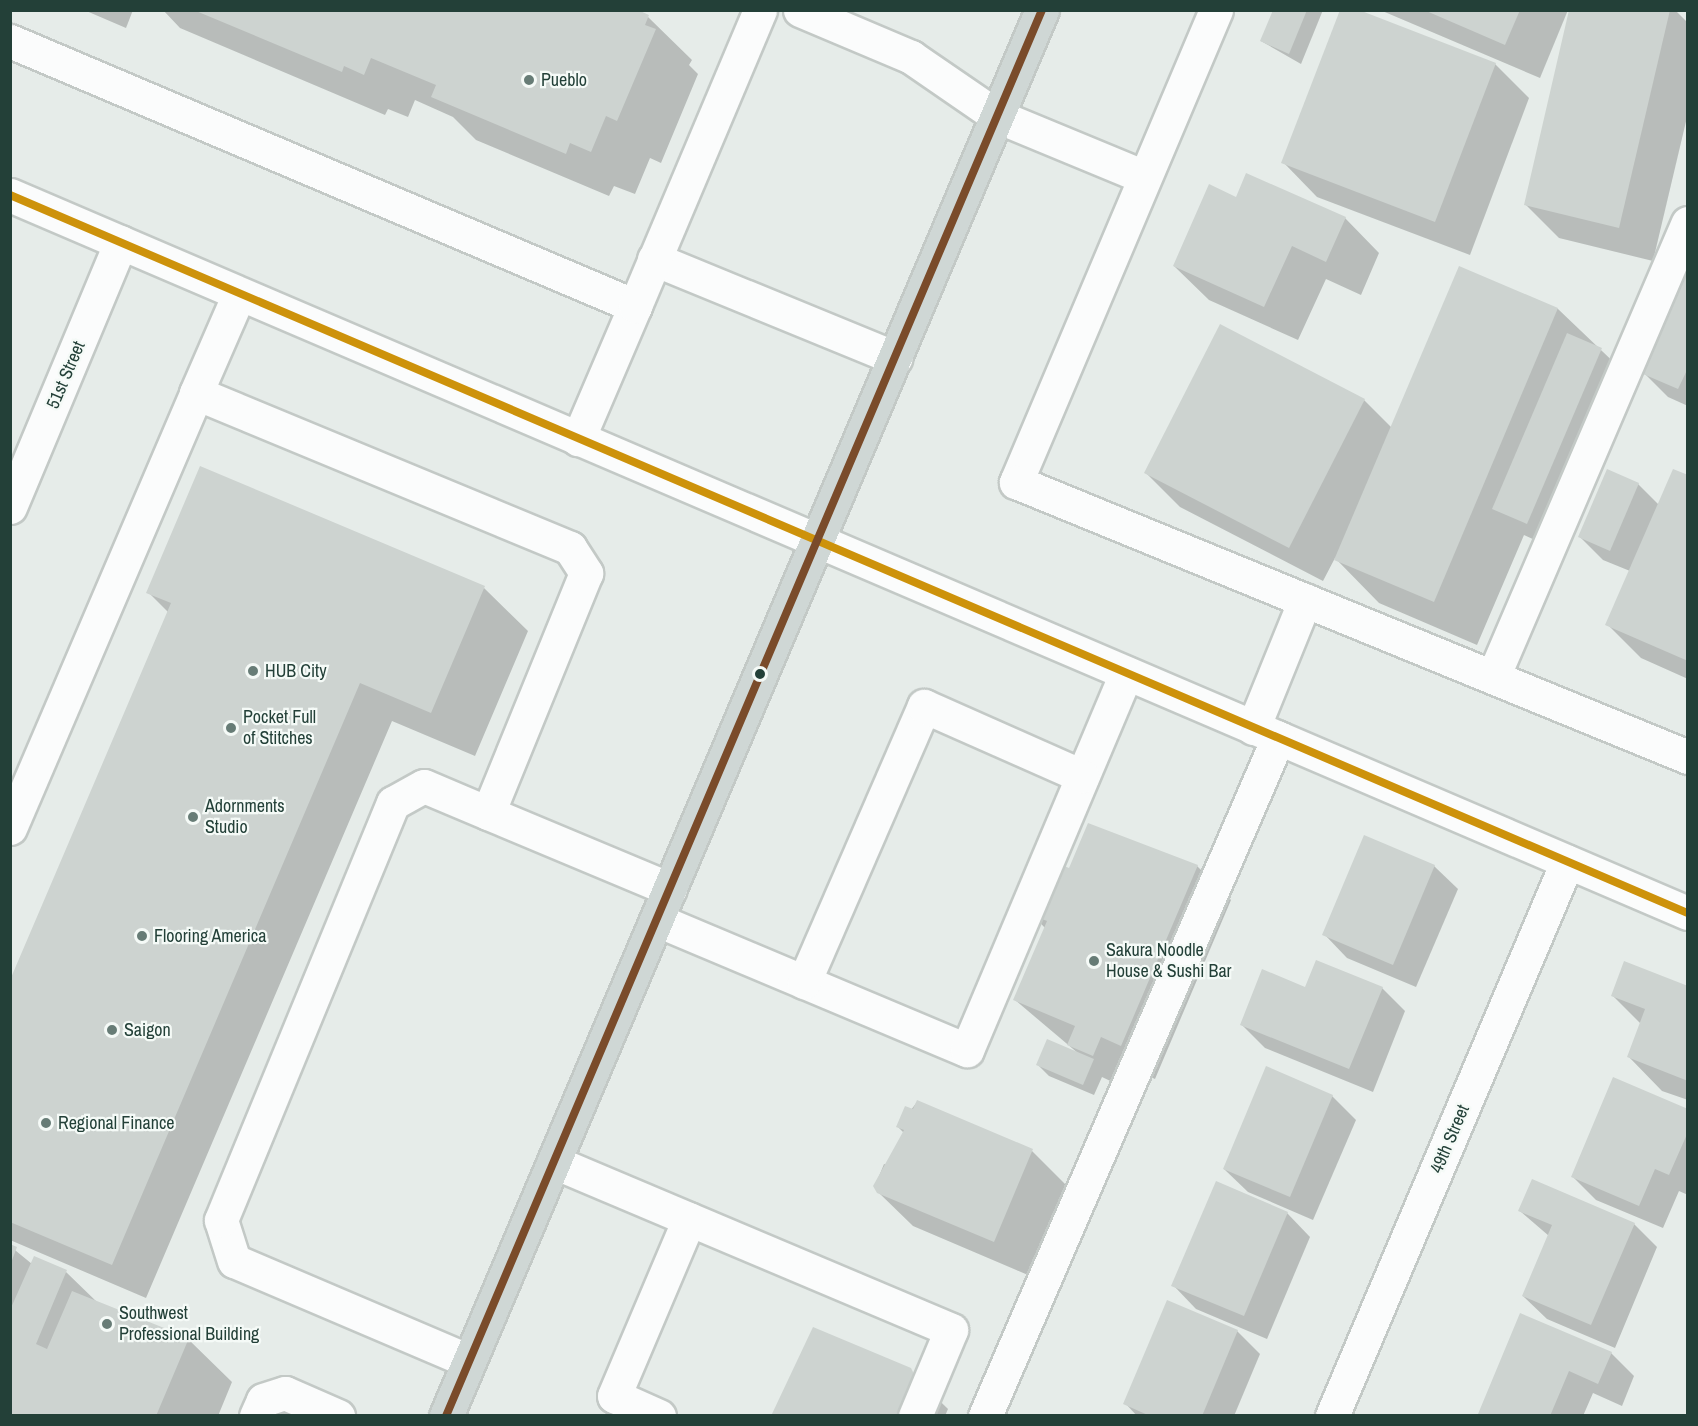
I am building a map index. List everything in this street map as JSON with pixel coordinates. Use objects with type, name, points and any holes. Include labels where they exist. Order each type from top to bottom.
[{"type":"main road","points":[[446,1416],[1042,10]]},
{"type":"street","points":[[578,439],[760,10]]},
{"type":"street","points":[[800,10],[911,57],[997,116],[1142,176]]},
{"type":"street","points":[[1216,10],[1142,176],[1016,482],[1688,757]]},
{"type":"street","points":[[10,41],[635,306]]},
{"type":"street","points":[[10,195],[1567,862],[1684,901]]},
{"type":"street","points":[[1493,677],[1688,223]]},
{"type":"street","name":"51st Street","points":[[10,507],[121,242]]},
{"type":"street","points":[[654,259],[895,358]]},
{"type":"street","points":[[10,828],[239,294]]},
{"type":"street","points":[[196,393],[570,548],[586,573],[488,813]]},
{"type":"street","points":[[985,1416],[1265,733],[1305,600]]},
{"type":"street","points":[[657,920],[967,1050],[1126,673]]},
{"type":"street","points":[[804,982],[924,706],[1082,776]]},
{"type":"street","points":[[470,1361],[234,1261],[221,1220],[393,803],[424,786],[670,889]]},
{"type":"street","name":"49th Street","points":[[1332,1416],[1567,862]]},
{"type":"street","points":[[554,1162],[951,1330],[915,1416]]},
{"type":"street","points":[[659,1416],[614,1396],[689,1219]]},
{"type":"street","points":[[256,1416],[263,1400],[285,1393],[338,1416]]},
{"type":"building","name":"Pueblo","points":[[638,10],[649,15],[645,25],[656,29],[617,121],[606,116],[591,152],[570,143],[566,154],[431,97],[436,85],[371,58],[364,75],[344,66],[342,72],[196,11]]},
{"type":"building","points":[[1273,10],[1307,10],[1289,54],[1260,41]]},
{"type":"building","points":[[1340,10],[1359,10],[1496,63],[1435,222],[1281,163]]},
{"type":"building","points":[[1424,10],[1520,10],[1505,45]]},
{"type":"building","points":[[1569,10],[1670,10],[1619,228],[1524,205]]},
{"type":"building","points":[[1246,173],[1346,217],[1326,262],[1292,246],[1264,307],[1173,266],[1209,184],[1236,197]]},
{"type":"building","points":[[1459,266],[1558,308],[1434,602],[1334,560]]},
{"type":"building","points":[[1687,271],[1688,368],[1678,389],[1643,374]]},
{"type":"building","points":[[1220,324],[1365,399],[1289,548],[1144,473]]},
{"type":"building","points":[[1567,333],[1602,348],[1527,524],[1492,509]]},
{"type":"building","points":[[200,466],[485,586],[431,713],[360,683],[112,1265],[10,1222],[10,980],[171,603],[146,593]]},
{"type":"building","points":[[1607,469],[1639,483],[1610,551],[1578,537]]},
{"type":"building","points":[[1673,469],[1688,475],[1688,661],[1605,625]]},
{"type":"building","name":"Sakura Noodle House & Sushi Bar","points":[[1088,823],[1198,865],[1121,1046],[1101,1037],[1093,1056],[1067,1045],[1075,1026],[1013,1000],[1047,921],[1029,914],[1052,861],[1069,868]]},
{"type":"building","points":[[1364,835],[1435,865],[1393,965],[1322,935]]},
{"type":"building","points":[[1316,960],[1383,987],[1349,1069],[1240,1025],[1262,969],[1305,987]]},
{"type":"building","points":[[1624,961],[1688,986],[1688,1081],[1627,1057],[1645,1009],[1611,996]]},
{"type":"building","points":[[1047,1039],[1094,1059],[1083,1085],[1036,1065]]},
{"type":"building","points":[[1266,1066],[1333,1095],[1290,1197],[1223,1169]]},
{"type":"building","points":[[1613,1077],[1688,1109],[1688,1132],[1669,1175],[1655,1169],[1639,1206],[1571,1177]]},
{"type":"building","points":[[917,1100],[1033,1149],[994,1242],[877,1193],[873,1186],[904,1130],[896,1127],[905,1106],[913,1109]]},
{"type":"building","points":[[1532,1179],[1635,1223],[1591,1325],[1522,1296],[1552,1225],[1518,1211]]},
{"type":"building","points":[[1216,1181],[1288,1212],[1244,1316],[1171,1286]]},
{"type":"building","points":[[10,1244],[17,1247],[11,1263],[10,1263]]},
{"type":"building","name":"Southwest Professional Building","points":[[34,1256],[67,1270],[36,1344],[47,1349],[72,1291],[189,1338],[156,1416],[10,1416],[10,1310]]},
{"type":"building","points":[[1167,1300],[1238,1330],[1202,1416],[1150,1416],[1123,1404]]},
{"type":"building","points":[[1520,1313],[1612,1352],[1598,1384],[1569,1371],[1550,1416],[1482,1416],[1478,1414]]},
{"type":"building","points":[[813,1327],[911,1368],[914,1374],[897,1416],[771,1416]]},
{"type":"transit line","points":[[446,1416],[1042,10]]},
{"type":"transit line","points":[[10,195],[1688,913]]},
{"type":"place","name":"Pueblo","points":[[529,80]]},
{"type":"place","name":"HUB City","points":[[253,671]]},
{"type":"place","name":"Pocket Full of Stitches","points":[[231,728]]},
{"type":"place","name":"Adornments Studio","points":[[193,817]]},
{"type":"place","name":"Flooring America","points":[[142,936]]},
{"type":"place","name":"Sakura Noodle House & Sushi Bar","points":[[1094,961]]},
{"type":"place","name":"Saigon","points":[[112,1030]]},
{"type":"place","name":"Regional Finance","points":[[46,1123]]},
{"type":"place","name":"Southwest Professional Building","points":[[107,1324]]}]
